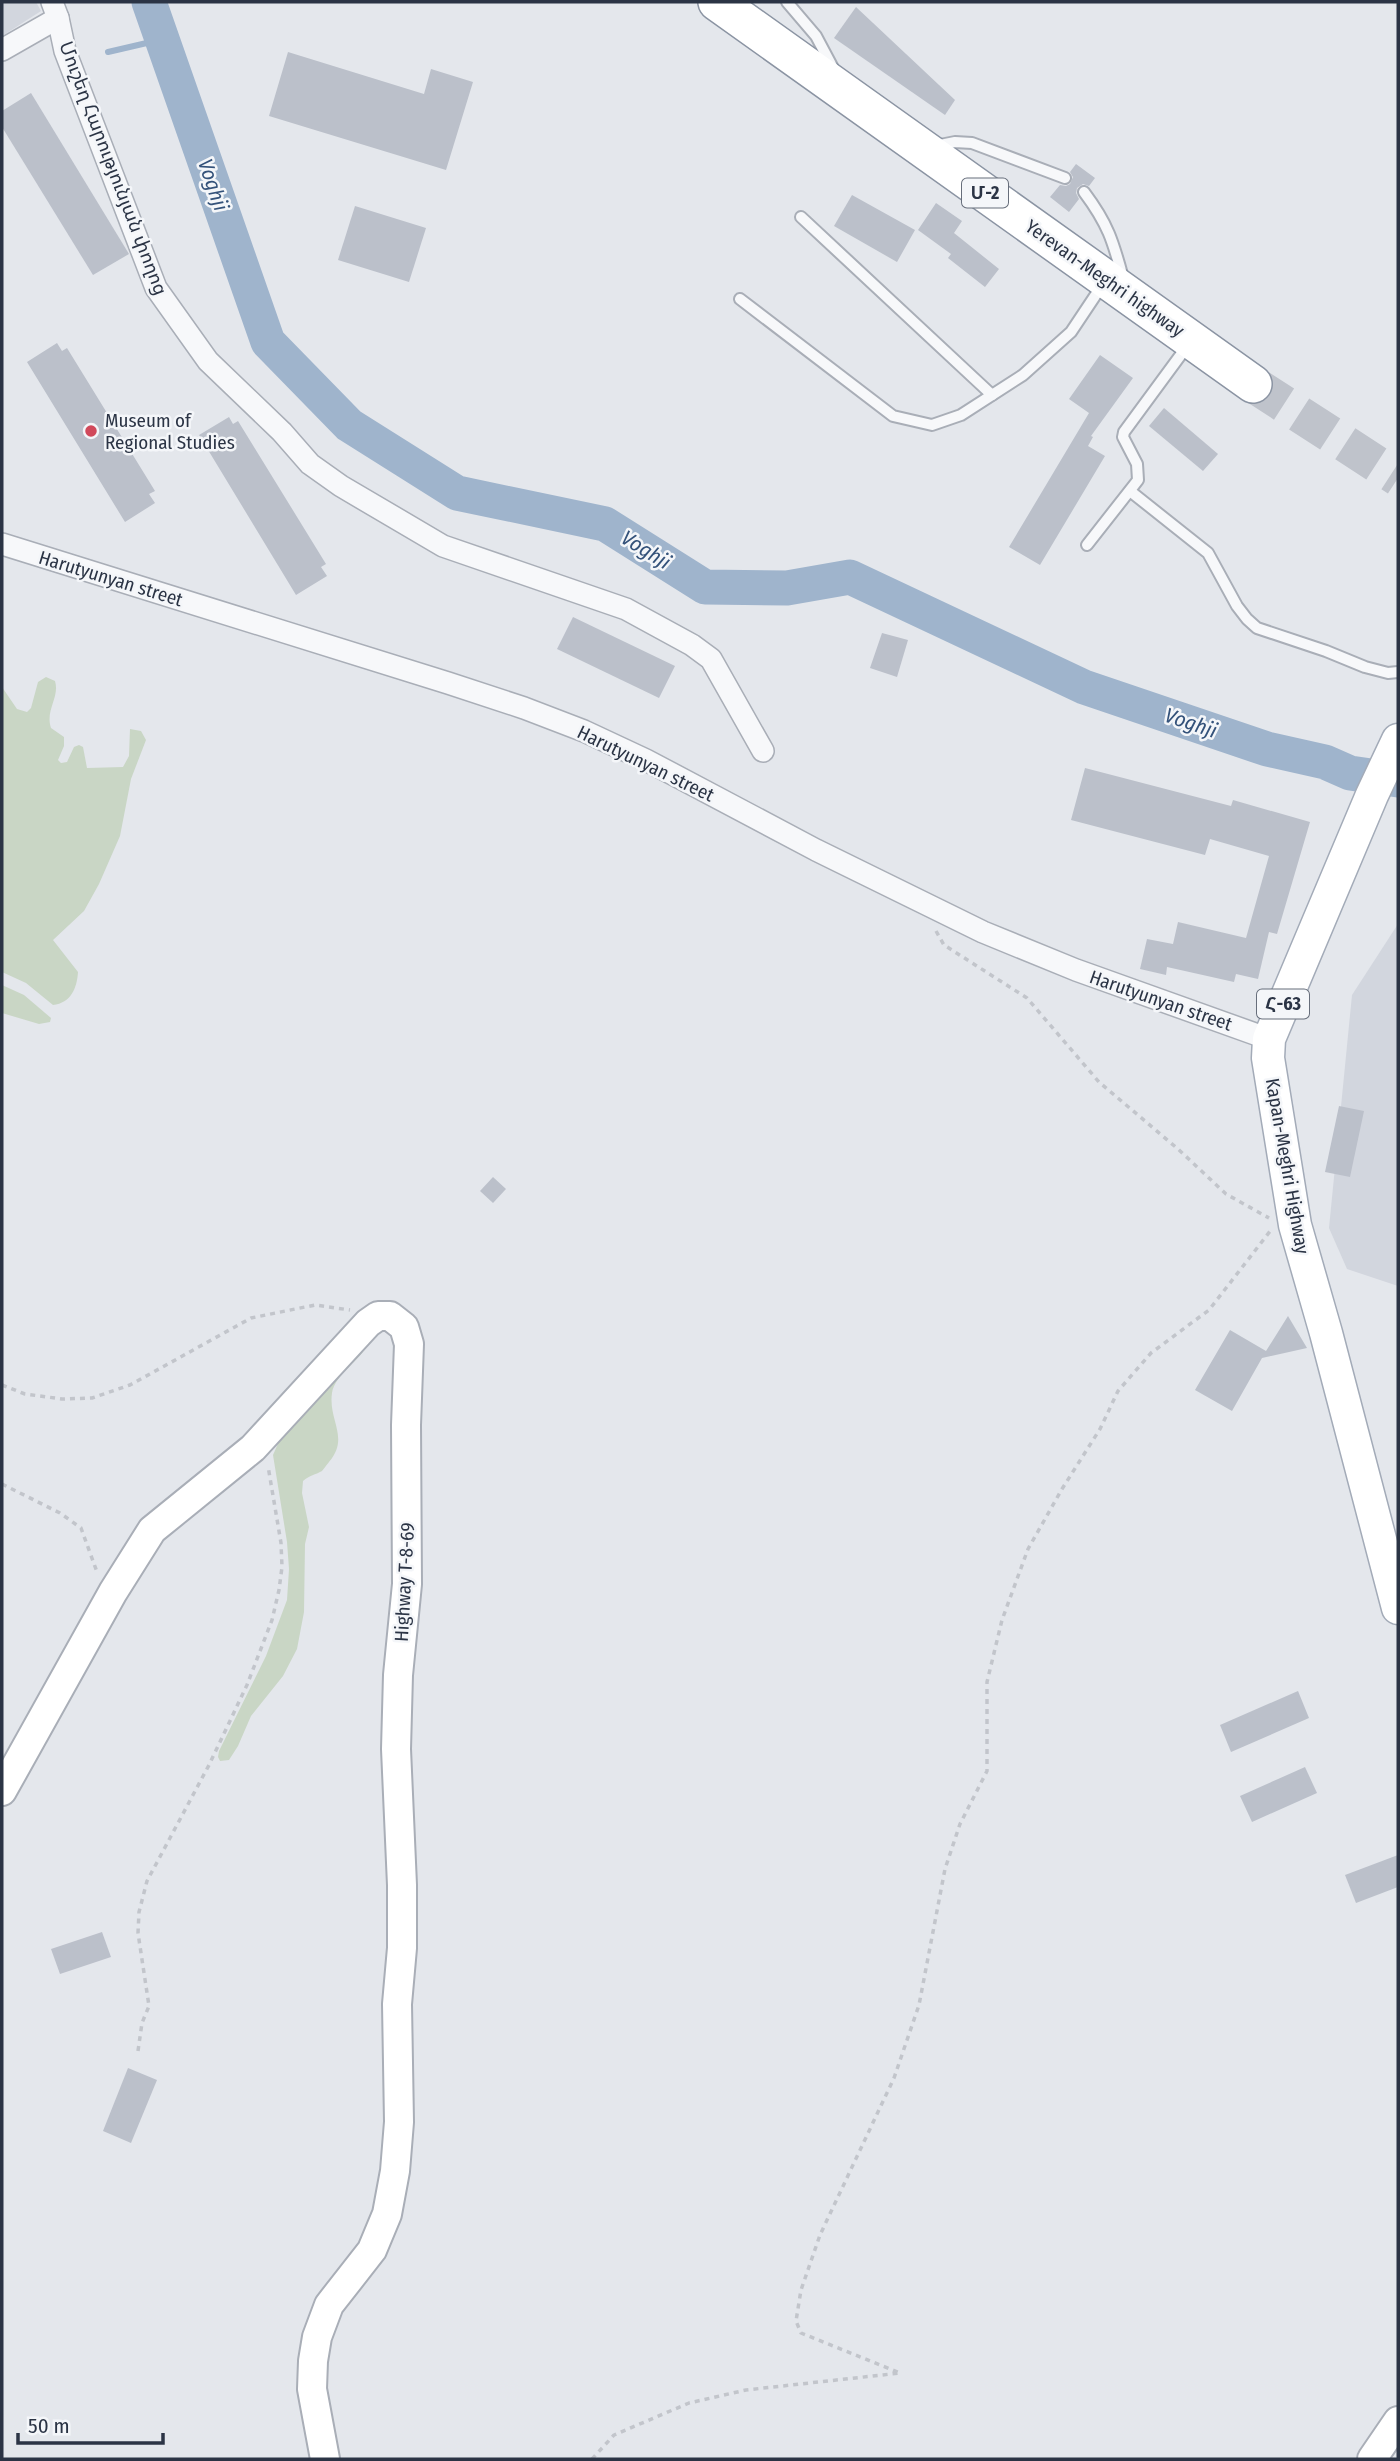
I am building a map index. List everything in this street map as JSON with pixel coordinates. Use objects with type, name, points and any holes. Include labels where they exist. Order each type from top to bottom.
[{"type":"highway","name":"Yerevan-Meghri highway","points":[[717,2],[1253,384]]},
{"type":"main road","name":"Kapan-Meghri Highway","points":[[1396,742],[1269,1038],[1268,1058],[1295,1225],[1398,1608]]},
{"type":"street","name":"Մուշեղ Հարությունյան փողոց","points":[[2,50],[55,10],[65,51],[156,288],[208,361],[282,432],[310,464],[352,493],[443,546],[626,609],[692,645],[711,659],[763,751]]},
{"type":"street","name":"Harutyunyan street","points":[[2,544],[460,687],[584,731],[983,932],[1076,970],[1269,1038]]},
{"type":"street","name":"Highway T-8-69","points":[[325,2459],[312,2389],[317,2337],[329,2305],[372,2250],[387,2214],[396,2171],[399,2122],[397,2004],[402,1948],[402,1885],[396,1749],[398,1675],[407,1584],[406,1425],[409,1344],[404,1327],[390,1316],[378,1315],[368,1323]]},
{"type":"street","points":[[2,1791],[106,1604],[152,1530],[253,1448],[368,1323]]},
{"type":"street","points":[[1372,2459],[1398,2421]]},
{"type":"lane","points":[[787,2],[816,36],[846,94]]},
{"type":"lane","points":[[922,149],[955,142],[972,143],[1065,178]]},
{"type":"lane","points":[[740,299],[893,415],[932,425],[961,415],[1023,375],[1117,287],[1113,241],[1103,218],[1084,192]]},
{"type":"lane","points":[[801,217],[992,395]]},
{"type":"lane","points":[[1087,545],[1138,480],[1139,473],[1123,437],[1124,432],[1192,340]]},
{"type":"lane","points":[[1130,491],[1208,553],[1237,606],[1257,628],[1365,667],[1388,673],[1398,672]]},
{"type":"path","points":[[592,2459],[614,2435],[689,2403],[746,2389],[900,2373],[801,2333],[796,2322],[801,2291],[820,2235],[894,2078],[919,2006],[945,1868],[960,1824],[987,1771],[987,1682],[1002,1620],[1028,1549],[1100,1429],[1118,1391],[1151,1353],[1209,1310],[1277,1222],[1226,1194],[1099,1082],[1027,998],[944,944],[919,902]]},
{"type":"path","points":[[2,1385],[26,1394],[62,1399],[92,1398],[130,1385],[251,1318],[315,1305],[355,1310],[368,1323]]},
{"type":"path","points":[[138,2051],[142,2023],[149,2006],[138,1933],[139,1912],[147,1881],[209,1765],[247,1685],[268,1630],[279,1590],[281,1543],[264,1436]]},
{"type":"path","points":[[2,1485],[60,1513],[81,1528],[106,1604]]},
{"type":"shaded area","points":[[2,2],[36,2],[41,11],[2,36]]},
{"type":"shaded area","points":[[1398,924],[1398,1286],[1347,1269],[1329,1228],[1352,995]]},
{"type":"green space","points":[[46,677],[55,681],[56,693],[50,721],[51,728],[64,737],[64,746],[58,760],[61,763],[67,762],[74,747],[79,745],[83,747],[87,768],[123,767],[129,756],[130,729],[141,731],[146,740],[131,779],[120,836],[99,884],[84,911],[53,940],[78,972],[69,998],[53,1005],[26,983],[2,972],[2,687],[17,709],[27,712],[31,708],[38,682]]},
{"type":"green space","points":[[2,985],[24,995],[51,1018],[50,1022],[39,1024],[2,1013]]},
{"type":"green space","points":[[368,1344],[334,1386],[332,1403],[338,1437],[335,1453],[322,1471],[303,1481],[302,1493],[309,1527],[305,1544],[304,1612],[297,1649],[283,1676],[251,1716],[229,1760],[220,1761],[219,1751],[266,1656],[287,1600],[287,1542],[273,1455],[280,1439]]},
{"type":"building","points":[[856,7],[955,100],[945,115],[834,38]]},
{"type":"building","points":[[288,52],[424,94],[431,69],[473,82],[446,170],[269,116]]},
{"type":"building","points":[[31,93],[129,254],[93,275],[2,127],[2,111]]},
{"type":"building","points":[[1076,164],[1095,178],[1089,186],[1083,184],[1077,188],[1079,199],[1069,212],[1050,197],[1060,185],[1070,184],[1073,177],[1070,172]]},
{"type":"building","points":[[852,195],[915,230],[897,262],[834,226]]},
{"type":"building","points":[[936,203],[962,221],[954,233],[999,269],[985,287],[948,258],[951,254],[918,230]]},
{"type":"building","points":[[355,206],[426,228],[409,282],[338,260]]},
{"type":"building","points":[[57,343],[62,351],[67,348],[155,491],[149,494],[155,503],[125,522],[27,362]]},
{"type":"building","points":[[1100,355],[1133,378],[1091,436],[1093,437],[1088,446],[1105,456],[1040,565],[1009,547],[1089,413],[1069,399]]},
{"type":"building","points":[[1164,408],[1218,454],[1203,471],[1149,426]]},
{"type":"building","points":[[229,417],[233,424],[238,421],[326,564],[321,567],[327,576],[296,595],[199,435]]},
{"type":"building","points":[[573,617],[675,666],[659,698],[557,649]]},
{"type":"building","points":[[882,633],[908,640],[897,677],[870,668]]},
{"type":"building","points":[[1085,768],[1231,806],[1233,800],[1310,822],[1277,934],[1269,932],[1258,979],[1236,974],[1234,982],[1167,967],[1166,975],[1140,969],[1147,939],[1173,944],[1178,922],[1246,938],[1269,856],[1210,839],[1205,855],[1071,820]]},
{"type":"building","points":[[1339,1106],[1364,1111],[1350,1177],[1325,1172]]},
{"type":"building","points":[[493,1177],[506,1189],[493,1203],[480,1191]]},
{"type":"building","points":[[1288,1316],[1307,1348],[1262,1358],[1232,1411],[1195,1390],[1230,1330],[1266,1351]]},
{"type":"building","points":[[1298,1691],[1309,1718],[1231,1752],[1220,1725]]},
{"type":"building","points":[[1305,1767],[1317,1793],[1252,1822],[1240,1796]]},
{"type":"building","points":[[1398,1855],[1398,1887],[1356,1903],[1345,1875]]},
{"type":"building","points":[[102,1932],[111,1957],[60,1974],[51,1949]]},
{"type":"building","points":[[128,2068],[157,2080],[131,2143],[103,2131]]},
{"type":"waterway","name":"Voghji","points":[[149,2],[268,342],[349,425],[457,493],[605,524],[705,587],[787,588],[850,577],[1084,687],[1267,749],[1325,762],[1350,773],[1398,780]]},
{"type":"waterway","points":[[108,52],[164,39]]},
{"type":"tunnel","points":[[1253,384],[1398,478]]},
{"type":"place","name":"Museum of Regional Studies","points":[[91,431]]}]
